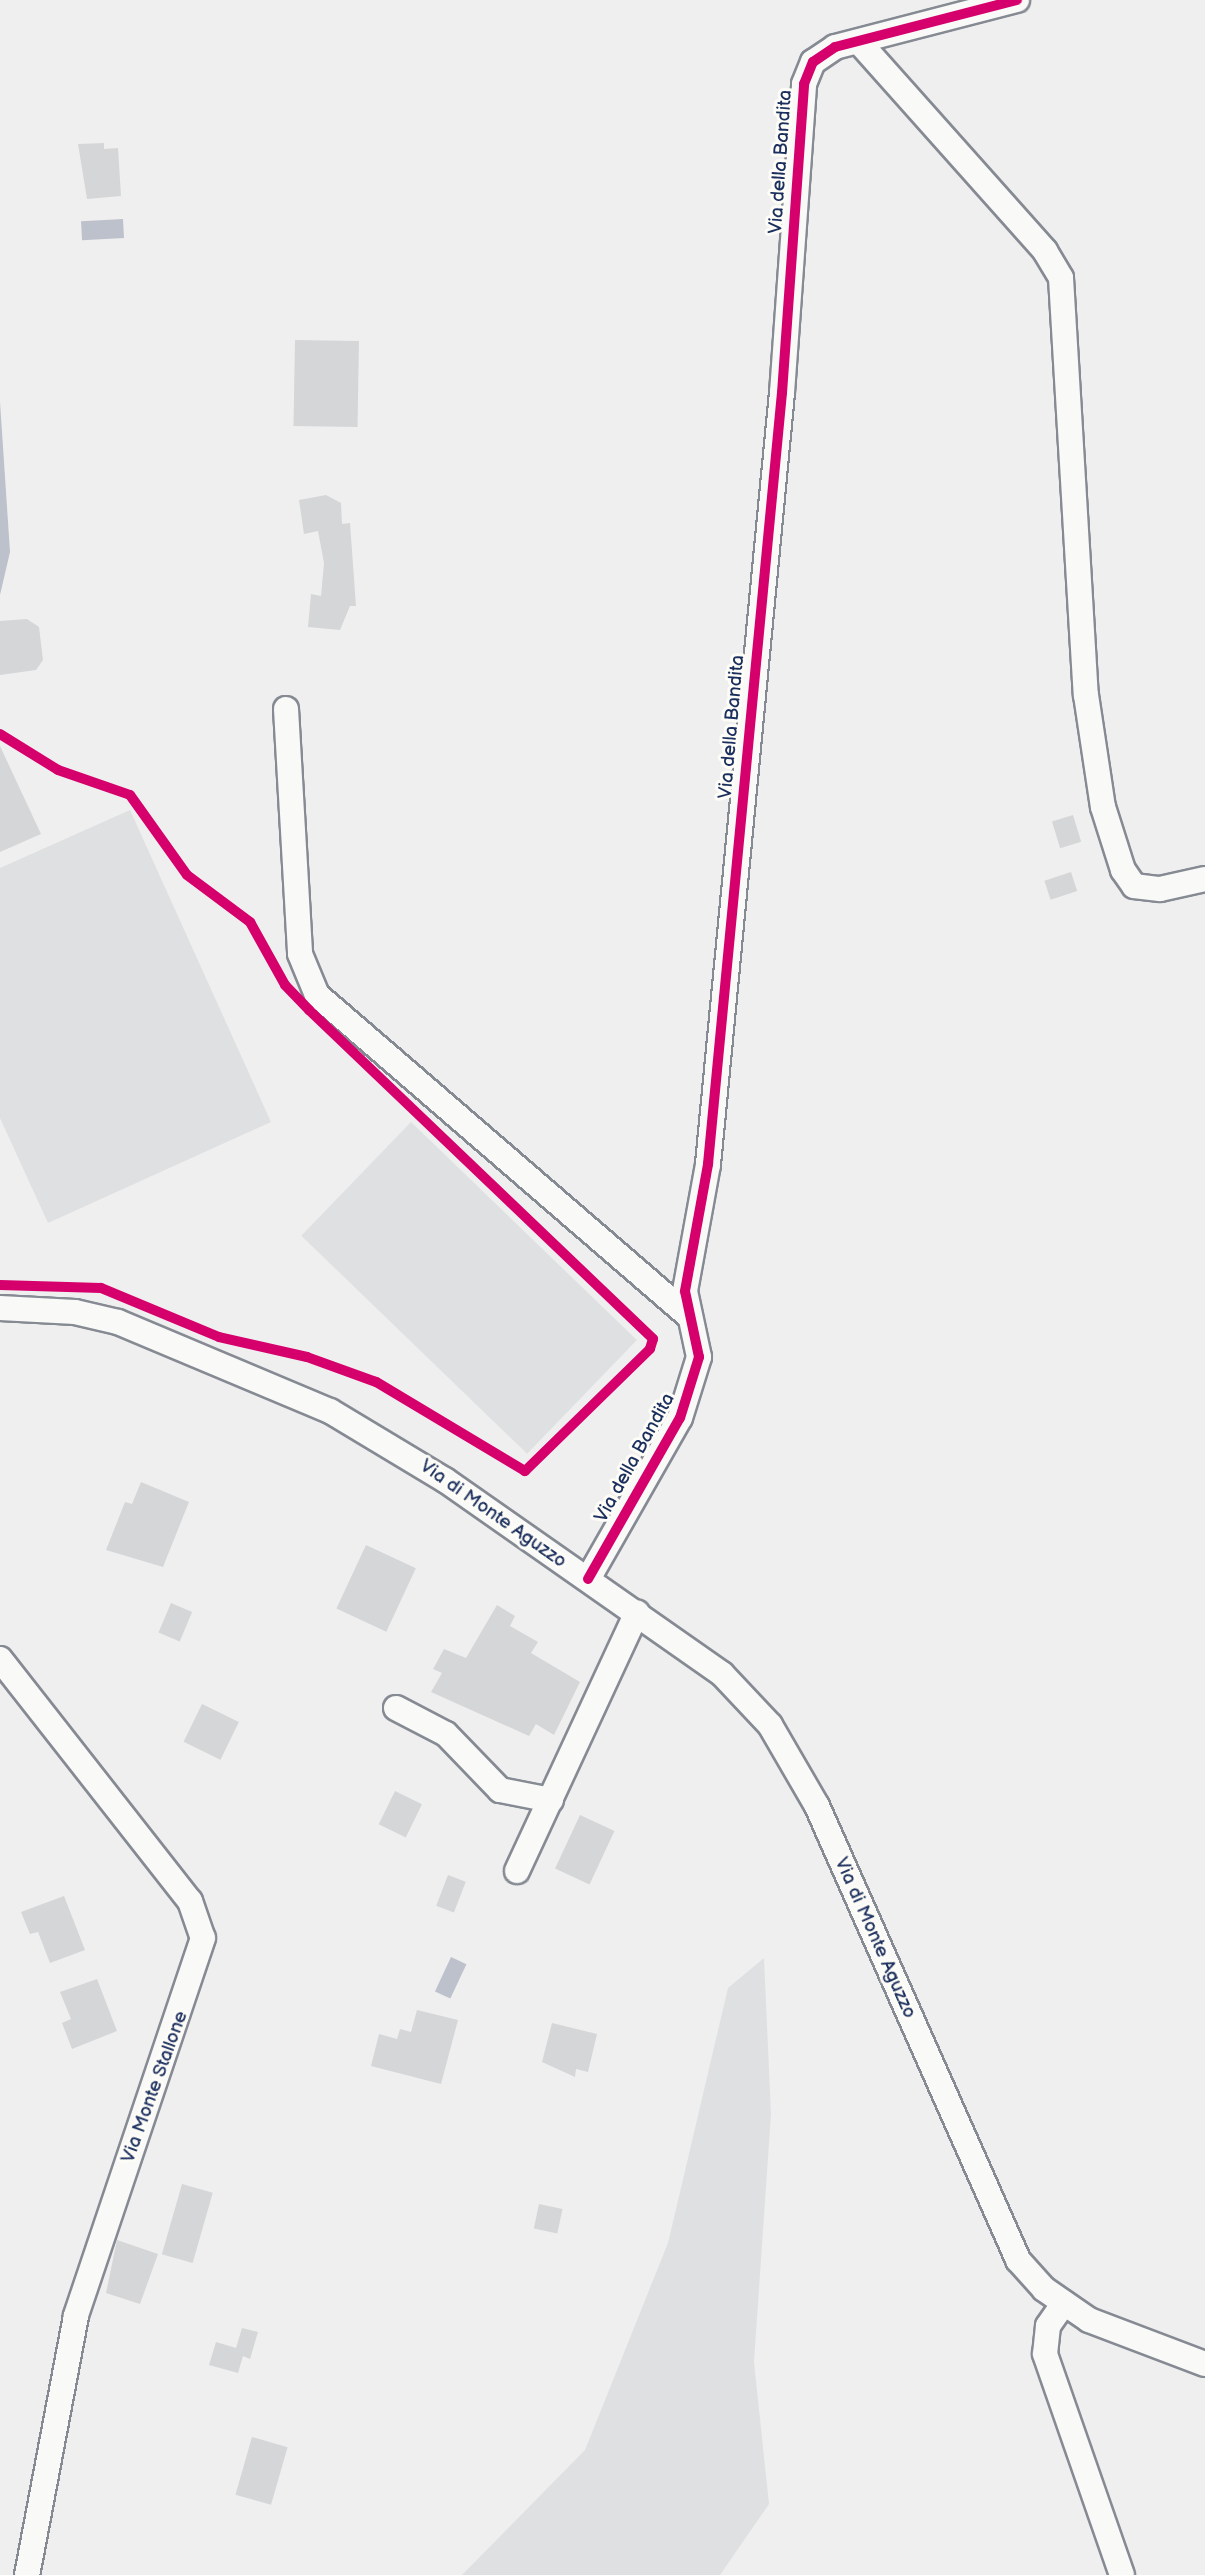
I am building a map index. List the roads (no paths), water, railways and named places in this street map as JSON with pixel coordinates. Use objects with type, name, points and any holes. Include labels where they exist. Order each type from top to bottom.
[{"type":"street","name":"Via della Bandita","points":[[588,1579],[691,1392],[699,1348],[687,1314],[685,1291],[708,1164],[782,393],[802,96],[819,56],[1017,0]]},
{"type":"street","points":[[859,43],[1045,251],[1061,278],[1086,695],[1103,807],[1123,870],[1134,886],[1160,889],[1205,879]]},
{"type":"street","points":[[286,709],[299,954],[317,995],[687,1314]]},
{"type":"street","name":"Via di Monte Aguzzo","points":[[0,1308],[106,1318],[307,1400],[400,1450],[722,1674],[776,1735],[855,1889],[1003,2234],[1031,2276],[1064,2303],[1107,2329],[1205,2364]]},
{"type":"street","points":[[517,1871],[637,1613]]},
{"type":"street","name":"Via Monte Stallone","points":[[0,1659],[190,1901],[204,1938],[76,2316],[27,2575]]},
{"type":"street","points":[[396,1708],[446,1734],[500,1790],[551,1800]]},
{"type":"street","points":[[1064,2303],[1048,2326],[1045,2354],[1122,2575]]}]
